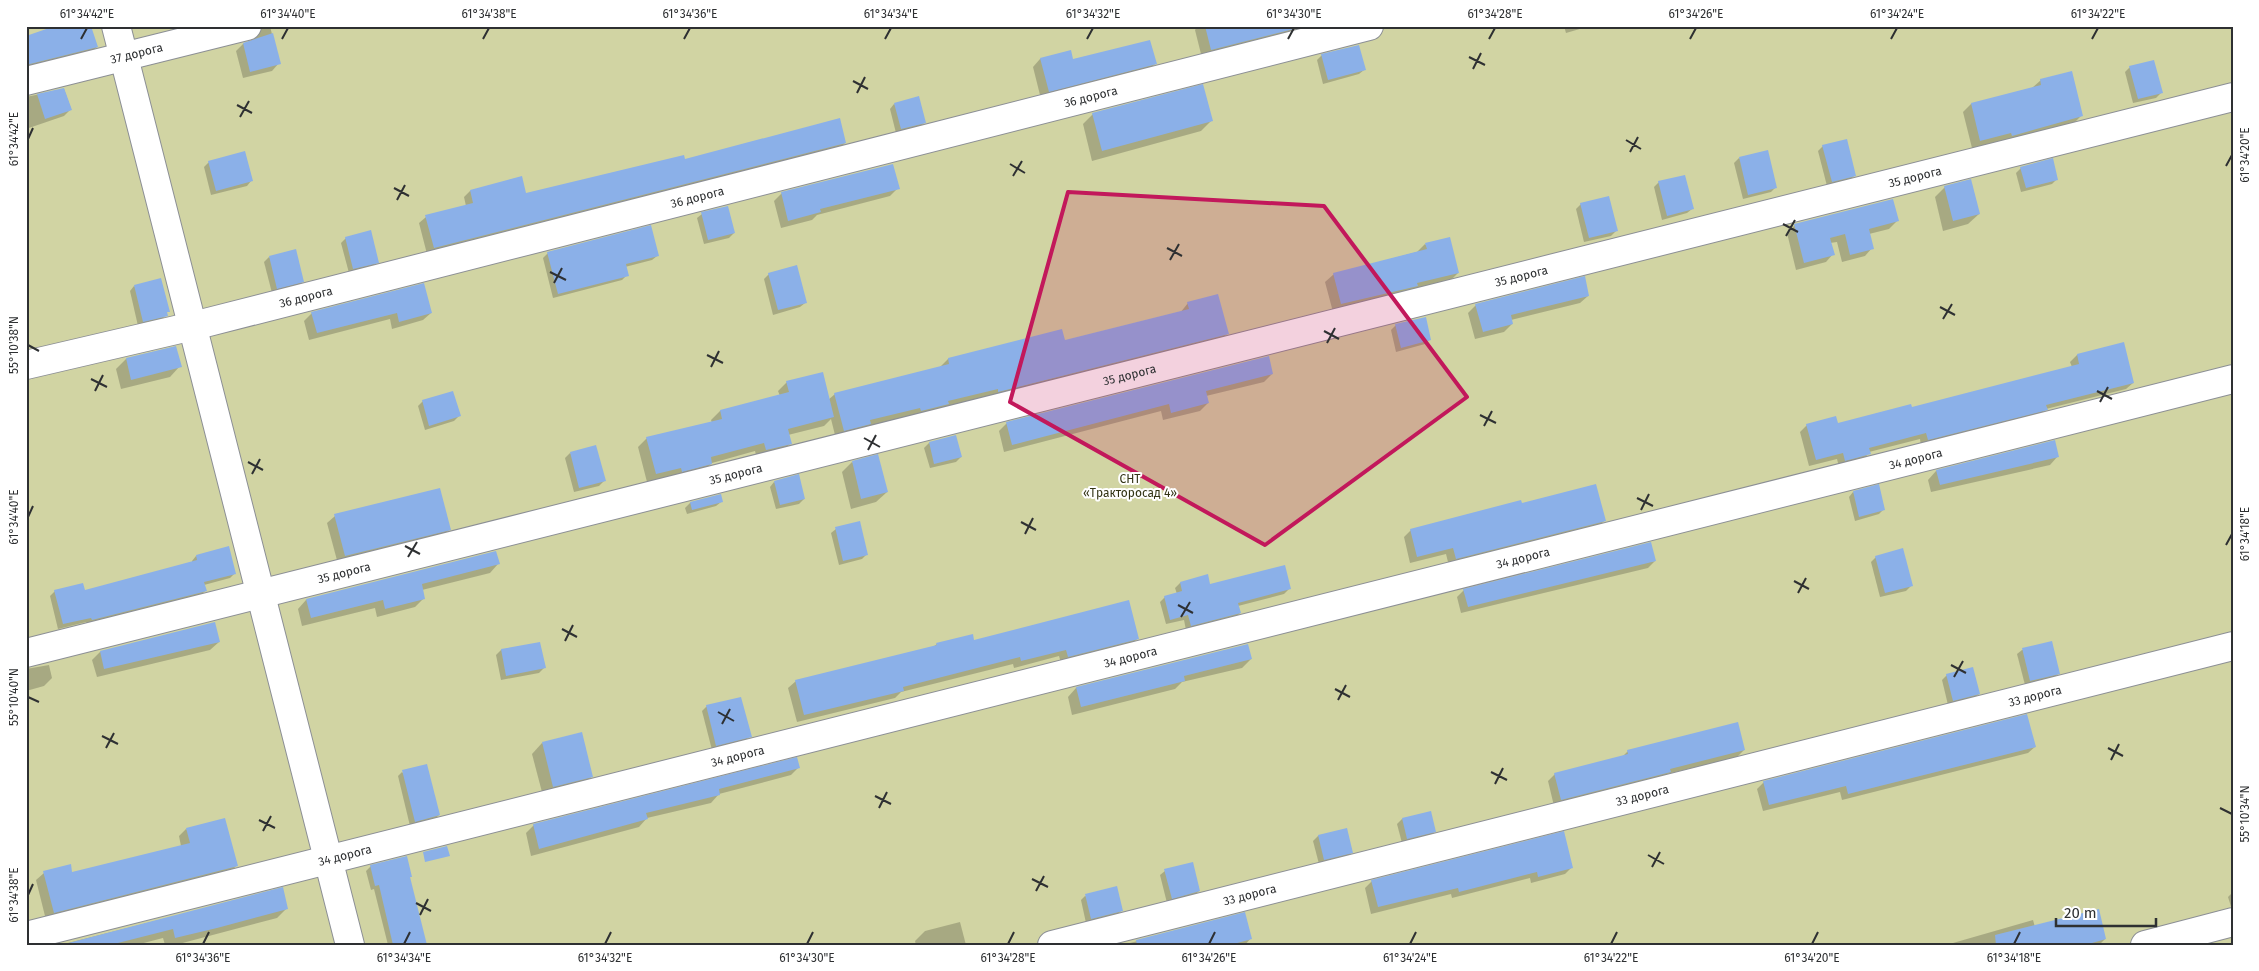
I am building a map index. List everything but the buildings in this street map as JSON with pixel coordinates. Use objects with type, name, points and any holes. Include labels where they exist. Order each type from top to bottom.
[{"type":"street","points":[[116,26],[350,945]]},
{"type":"street","name":"37 дорога","points":[[26,81],[247,26]]},
{"type":"street","name":"36 дорога","points":[[26,365],[193,326],[1369,26]]},
{"type":"street","name":"35 дорога","points":[[26,653],[2233,97]]},
{"type":"street","name":"34 дорога","points":[[26,936],[2233,378]]},
{"type":"street","name":"33 дорога","points":[[1052,945],[2233,646]]},
{"type":"street","points":[[2145,945],[2233,922]]},
{"type":"highlighted area","points":[[1068,192],[1324,206],[1467,397],[1265,545],[1010,402]]},
{"type":"green space","name":"СНТ «Тракторосад 4»","points":[[26,26],[2233,26],[2233,945],[26,945]]}]
